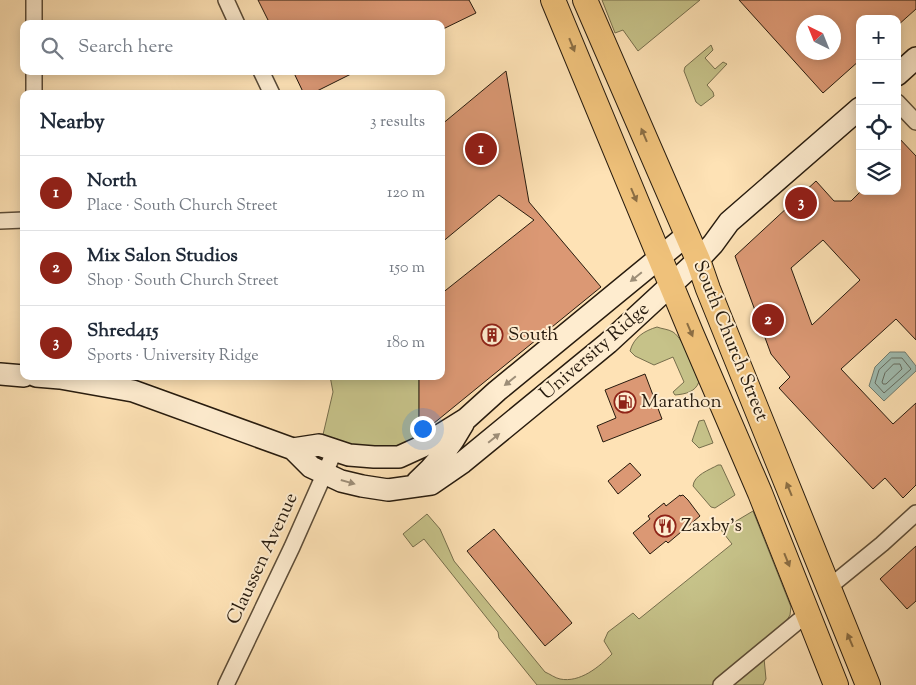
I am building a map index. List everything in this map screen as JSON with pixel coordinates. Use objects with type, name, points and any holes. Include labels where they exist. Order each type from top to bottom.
[{"type":"main road","name":"South Church Street","points":[[553,0],[671,285],[756,482],[836,685]]},
{"type":"main road","name":"South Church Street","points":[[585,0],[698,260],[868,685]]},
{"type":"street","points":[[34,0],[34,20]]},
{"type":"street","points":[[226,0],[235,20]]},
{"type":"street","points":[[901,71],[916,58]]},
{"type":"street","points":[[34,75],[34,90]]},
{"type":"street","points":[[263,75],[270,90]]},
{"type":"street","points":[[900,105],[916,122]]},
{"type":"street","name":"University Ridge","points":[[85,380],[134,384],[293,449],[311,468],[341,481],[388,490],[430,484],[463,462],[608,343],[698,260],[713,244],[729,222],[856,111]]},
{"type":"street","points":[[0,221],[20,220]]},
{"type":"street","name":"University Ridge","points":[[293,449],[319,445],[349,455],[399,457],[422,447],[466,420],[497,391],[687,235]]},
{"type":"street","points":[[0,374],[20,376]]},
{"type":"street","points":[[412,487],[428,473],[442,456],[466,420]]},
{"type":"street","name":"Claussen Avenue","points":[[226,685],[292,547],[335,450]]},
{"type":"street","points":[[828,588],[882,544],[916,513]]},
{"type":"street","points":[[721,685],[807,614]]},
{"type":"shaded area","points":[[602,0],[700,0],[638,51],[623,30],[615,33]]},
{"type":"shaded area","points":[[711,45],[713,50],[705,58],[715,69],[723,62],[727,64],[707,85],[714,96],[701,106],[696,102],[684,71],[685,67]]},
{"type":"shaded area","points":[[657,327],[673,332],[685,348],[699,382],[690,392],[675,395],[673,392],[684,382],[673,357],[654,365],[635,356],[630,351],[640,335]]},
{"type":"shaded area","points":[[331,380],[419,380],[419,435],[388,453],[322,439],[333,392]]},
{"type":"shaded area","points":[[704,420],[713,443],[699,448],[692,441],[699,421]]},
{"type":"shaded area","points":[[721,465],[735,495],[715,508],[711,507],[693,486],[699,476]]},
{"type":"shaded area","points":[[753,511],[791,607],[790,615],[764,658],[766,679],[763,685],[537,685],[499,638],[498,632],[424,539],[413,547],[403,534],[427,514],[440,529],[454,561],[545,672],[567,680],[589,673],[607,659],[612,654],[604,641],[608,632],[633,613],[639,619],[732,544],[721,530]]},
{"type":"water","points":[[890,352],[905,352],[916,366],[916,371],[884,401],[869,386],[875,367]]},
{"type":"building","points":[[258,0],[469,0],[476,13],[445,28],[445,20],[268,20]]},
{"type":"building","points":[[739,0],[916,0],[916,9],[901,22],[901,15],[856,15],[856,64],[823,93]]},
{"type":"building","name":"South","points":[[506,71],[529,202],[601,287],[428,428],[419,433],[419,380],[445,380],[445,291],[534,220],[499,195],[445,240],[445,122]]},
{"type":"building","points":[[295,75],[349,75],[319,90],[302,90]]},
{"type":"building","points":[[901,140],[916,156],[916,340],[896,319],[841,369],[893,424],[916,403],[916,485],[903,498],[885,478],[873,489],[779,388],[790,377],[771,354],[735,256],[816,181],[834,201],[851,201],[857,195],[901,195]],"holes":[[[823,240],[860,280],[812,325],[791,268]]]},
{"type":"building","points":[[645,374],[662,419],[603,442],[597,426],[616,418],[605,390]]},
{"type":"building","points":[[630,463],[641,475],[618,494],[608,481]]},
{"type":"building","name":"Zaxby's","points":[[680,495],[683,495],[688,500],[700,516],[668,543],[666,541],[650,554],[633,533],[650,519],[648,516],[664,503],[666,506]]},
{"type":"building","points":[[494,529],[572,623],[545,646],[467,551]]},
{"type":"building","points":[[916,546],[916,601],[907,609],[880,579]]},
{"type":"place","name":"North","points":[[481,149]]},
{"type":"place","name":"Shred415","points":[[801,203]]},
{"type":"place","name":"Mix Salon Studios","points":[[768,320]]},
{"type":"place","name":"South","points":[[492,335]]},
{"type":"place","name":"Marathon","points":[[625,402]]},
{"type":"place","name":"Zaxby's","points":[[665,526]]}]
